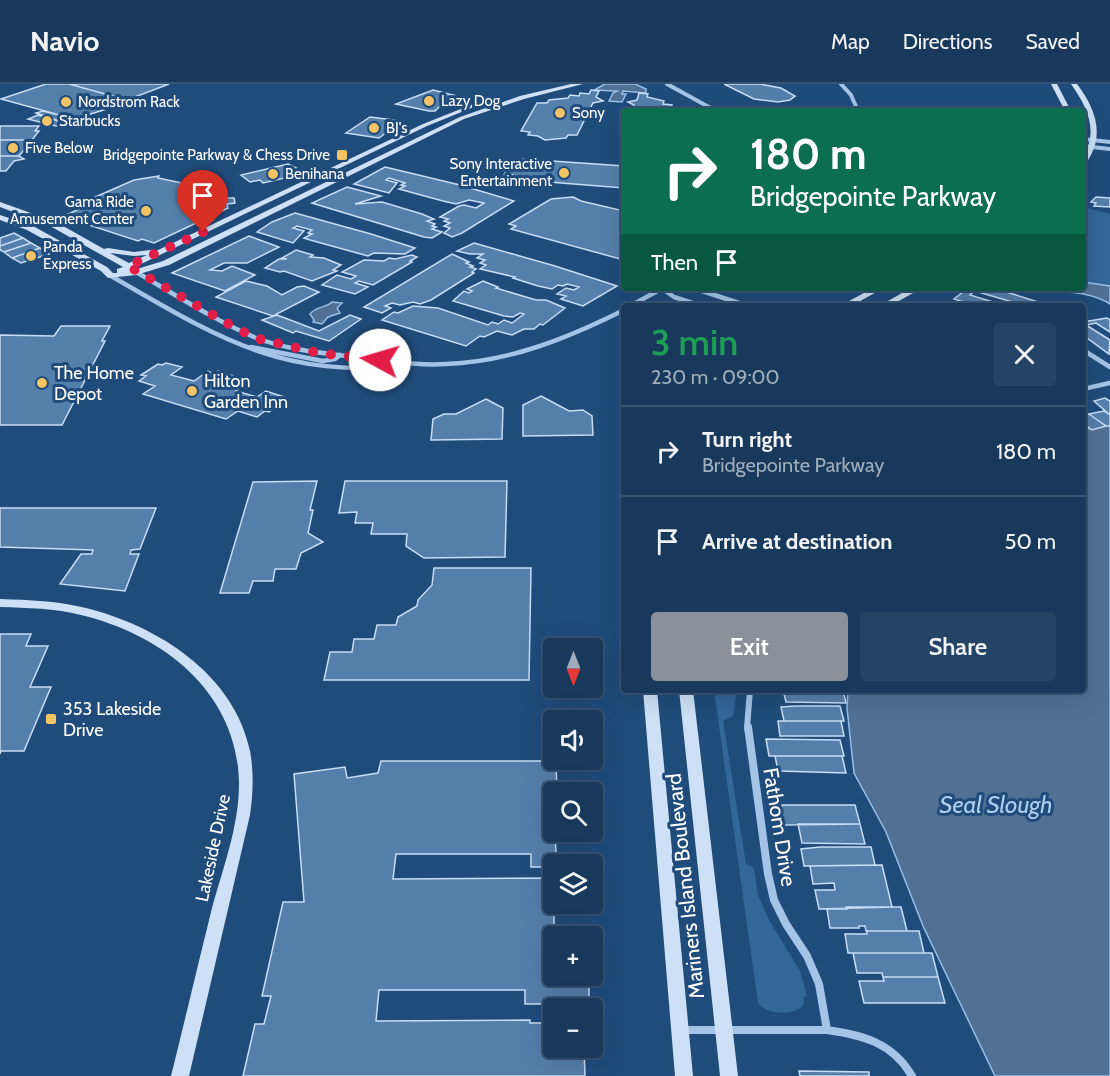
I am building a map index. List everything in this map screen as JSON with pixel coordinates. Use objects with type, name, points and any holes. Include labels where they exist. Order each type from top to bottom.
[{"type":"main road","points":[[111,276],[440,118],[487,100],[543,84]]},
{"type":"main road","points":[[111,276],[136,272],[173,259],[462,118],[522,97],[580,84]]},
{"type":"main road","points":[[1054,84],[1066,108]]},
{"type":"main road","points":[[1074,84],[1089,111],[1093,143],[1086,158]]},
{"type":"main road","points":[[0,204],[47,220],[136,272]]},
{"type":"main road","points":[[0,217],[37,231],[104,269],[111,276]]},
{"type":"main road","points":[[96,248],[134,254],[166,249]]},
{"type":"main road","points":[[849,303],[874,291]]},
{"type":"main road","points":[[889,303],[912,291]]},
{"type":"main road","name":"Lakeside Drive","points":[[0,603],[44,605],[86,612],[147,635],[173,650],[198,670],[217,693],[231,716],[241,744],[246,784],[231,873],[221,905],[180,1076]]},
{"type":"main road","name":"Mariners Island Boulevard","points":[[650,693],[684,1076]]},
{"type":"main road","name":"Mariners Island Boulevard","points":[[686,693],[729,1076]]},
{"type":"street","points":[[667,84],[711,108]]},
{"type":"street","points":[[841,84],[851,95],[857,108]]},
{"type":"street","points":[[1086,140],[1110,149]]},
{"type":"street","points":[[1086,145],[1110,142]]},
{"type":"street","points":[[136,272],[259,339],[285,347],[418,364]]},
{"type":"street","points":[[111,276],[233,344],[270,356],[308,364],[385,368],[473,360],[529,349],[576,332],[621,311]]},
{"type":"street","points":[[636,303],[659,291]]},
{"type":"street","points":[[666,291],[674,297],[693,303]]},
{"type":"street","points":[[702,291],[739,303]]},
{"type":"street","points":[[233,344],[315,360],[335,359],[340,355]]},
{"type":"street","points":[[1086,352],[1110,367]]},
{"type":"street","points":[[1086,387],[1110,382]]},
{"type":"street","name":"Fathom Drive","points":[[750,693],[747,735],[768,874],[774,900],[786,924],[807,956],[819,984],[827,1030]]},
{"type":"street","points":[[680,1030],[827,1030],[854,1033],[877,1041],[894,1051],[907,1065],[912,1076]]},
{"type":"shaded area","points":[[1086,208],[1110,214],[1110,286],[1086,282]]},
{"type":"shaded area","points":[[714,693],[737,693],[733,716],[723,721],[746,864],[754,868],[758,895],[769,920],[800,971],[807,996],[804,997],[803,1006],[786,1013],[767,1010],[758,1003]]},
{"type":"water","points":[[605,84],[635,84],[646,89],[646,93],[623,91],[622,94],[626,94],[622,102],[609,101],[613,93],[617,91],[594,90]]},
{"type":"water","points":[[1086,282],[1110,286],[1110,304],[1101,299],[1056,291],[1086,291]]},
{"type":"water","points":[[332,302],[342,303],[337,308],[340,313],[328,317],[322,324],[313,322],[310,314],[312,311]]},
{"type":"water","name":"Seal Slough","points":[[1110,424],[1110,1076],[995,1076],[923,926],[886,832],[854,773],[847,708],[848,693],[1086,693],[1086,429]]},
{"type":"building","name":"Nordstrom Rack","points":[[46,84],[69,84],[127,100],[113,105],[117,106],[74,119],[1,99]]},
{"type":"building","points":[[69,84],[169,84],[127,100]]},
{"type":"building","points":[[724,84],[760,84],[781,88],[795,96],[790,100],[778,102],[754,99]]},
{"type":"building","name":"Lazy Dog","points":[[433,90],[461,97],[444,107],[440,106],[435,111],[396,104]]},
{"type":"building","name":"Sony","points":[[591,90],[599,91],[596,97],[603,101],[593,103],[577,135],[545,140],[538,136],[528,135],[530,132],[521,131],[537,103],[568,98],[570,95],[579,96],[580,93],[589,94]]},
{"type":"building","points":[[639,93],[648,94],[647,97],[672,105],[671,108],[633,108],[634,105],[628,102],[637,100]]},
{"type":"building","points":[[43,111],[74,119],[65,123],[36,113]]},
{"type":"building","name":"Starbucks","points":[[38,115],[65,123],[56,126],[28,119]]},
{"type":"building","name":"BJ's","points":[[370,117],[402,121],[379,138],[346,133]]},
{"type":"building","points":[[0,126],[39,126],[35,131],[39,131],[32,140],[0,140]]},
{"type":"building","name":"Five Below","points":[[0,140],[32,140],[19,156],[0,156]]},
{"type":"building","points":[[0,156],[19,156],[24,159],[14,161],[6,171],[0,171]]},
{"type":"building","name":"Sony Interactive Entertainment","points":[[523,159],[621,166],[621,188],[511,179],[513,175],[504,175],[506,171],[499,167],[511,162],[521,162]]},
{"type":"building","name":"Benihana","points":[[288,164],[306,173],[263,183],[260,180],[250,182],[241,175]]},
{"type":"building","points":[[385,167],[514,201],[452,237],[444,233],[450,228],[444,226],[450,223],[444,221],[448,219],[440,217],[459,206],[476,208],[484,203],[469,200],[456,204],[443,201],[399,189],[405,186],[401,185],[405,183],[389,178],[386,180],[397,183],[389,193],[354,184]]},
{"type":"building","name":"Gama Ride Amusement Center","points":[[159,176],[158,178],[196,186],[227,198],[234,198],[235,203],[227,204],[228,208],[154,243],[142,239],[138,241],[81,223],[86,221],[66,215],[90,204],[84,202],[134,180]]},
{"type":"building","points":[[347,187],[381,196],[355,204],[382,202],[422,214],[434,219],[427,221],[435,224],[432,226],[436,227],[432,229],[442,232],[432,238],[424,237],[312,203]]},
{"type":"building","points":[[573,197],[621,210],[621,259],[511,229],[516,226],[509,224],[551,199]]},
{"type":"building","points":[[1096,197],[1110,198],[1110,207],[1094,206],[1096,203],[1091,202]]},
{"type":"building","points":[[295,213],[415,248],[405,254],[374,253],[368,256],[304,238],[312,234],[308,233],[312,230],[297,226],[293,228],[304,231],[293,243],[257,232],[272,222]]},
{"type":"building","points":[[14,233],[23,238],[0,246],[0,238]]},
{"type":"building","points":[[249,236],[279,247],[247,263],[224,263],[210,270],[222,271],[232,266],[255,275],[225,291],[172,273]]},
{"type":"building","points":[[23,238],[31,243],[4,252],[0,250],[0,246]]},
{"type":"building","points":[[31,243],[40,248],[12,258],[4,252]]},
{"type":"building","points":[[474,243],[617,286],[583,306],[561,299],[566,296],[557,294],[566,288],[574,290],[579,287],[567,284],[558,285],[552,289],[480,269],[486,265],[480,263],[485,260],[477,258],[483,254],[457,251]]},
{"type":"building","name":"Panda Express","points":[[40,248],[49,254],[21,263],[12,258]]},
{"type":"building","points":[[296,250],[313,255],[310,257],[324,258],[341,265],[333,270],[337,271],[312,281],[284,271],[265,268],[279,259],[287,259],[282,258]]},
{"type":"building","points":[[452,254],[469,262],[466,263],[476,269],[472,272],[474,273],[431,300],[420,304],[392,303],[385,306],[391,308],[382,313],[364,307]]},
{"type":"building","points":[[412,255],[417,257],[410,261],[412,262],[373,285],[359,281],[355,283],[368,287],[355,294],[322,285],[337,275],[351,279],[356,276],[342,272],[364,260],[384,261],[389,258]]},
{"type":"building","points":[[246,281],[267,286],[282,295],[304,286],[319,292],[273,316],[216,297]]},
{"type":"building","points":[[483,281],[498,287],[496,288],[536,300],[546,300],[565,308],[534,329],[524,329],[512,335],[497,331],[484,337],[480,336],[466,346],[382,320],[394,312],[398,313],[413,306],[438,308],[488,325],[492,322],[498,324],[504,320],[512,323],[524,314],[520,313],[513,317],[504,316],[453,301],[464,291],[469,293],[472,291],[467,289]]},
{"type":"building","points":[[964,291],[975,291],[970,295],[996,303],[967,303],[954,299]]},
{"type":"building","points":[[975,291],[1003,291],[1041,303],[1016,303]]},
{"type":"building","points":[[277,315],[319,331],[350,315],[361,319],[329,341],[296,331],[293,333],[262,320]]},
{"type":"building","points":[[1107,318],[1110,320],[1110,332],[1096,323],[1086,325],[1086,322]]},
{"type":"building","points":[[1086,325],[1110,340],[1109,354],[1086,337]]},
{"type":"building","name":"The Home Depot","points":[[61,326],[110,326],[102,341],[105,341],[62,425],[0,425],[0,335],[54,336]]},
{"type":"building","name":"Hilton Garden Inn","points":[[166,363],[182,367],[171,375],[194,381],[208,371],[214,374],[218,371],[247,382],[236,391],[257,397],[266,391],[284,397],[280,399],[284,401],[269,412],[265,411],[257,417],[238,411],[226,419],[143,394],[155,386],[139,381],[146,376],[141,375],[158,364]]},
{"type":"building","points":[[541,396],[569,411],[583,410],[592,416],[593,435],[523,436],[523,405]]},
{"type":"building","points":[[1105,398],[1110,401],[1110,415],[1094,401]]},
{"type":"building","points":[[486,399],[503,408],[502,439],[431,440],[433,419],[444,414],[456,414]]},
{"type":"building","points":[[1104,411],[1110,415],[1110,426],[1106,426],[1089,414]]},
{"type":"building","points":[[1086,414],[1089,414],[1106,426],[1092,430],[1086,425]]},
{"type":"building","points":[[317,481],[310,510],[313,510],[308,533],[323,542],[301,553],[296,569],[275,569],[273,581],[253,581],[249,593],[220,593],[253,482]]},
{"type":"building","points":[[345,481],[507,481],[505,557],[424,558],[406,546],[407,534],[371,534],[373,523],[355,523],[357,512],[339,513]]},
{"type":"building","points":[[0,508],[156,508],[140,549],[131,550],[130,554],[139,554],[125,591],[60,584],[81,554],[92,554],[93,550],[0,547]]},
{"type":"building","points":[[434,568],[531,568],[529,680],[324,680],[330,652],[352,652],[354,639],[374,639],[377,625],[396,625],[398,617],[417,606],[418,600],[432,585]]},
{"type":"building","points":[[0,634],[31,634],[26,646],[48,646],[30,687],[51,687],[24,751],[1,751],[0,754]]},
{"type":"building","points":[[784,693],[844,693],[846,703],[786,702]]},
{"type":"building","points":[[840,706],[844,721],[784,721],[781,707]]},
{"type":"building","points":[[778,721],[841,721],[844,736],[780,736]]},
{"type":"building","points":[[766,739],[840,740],[844,756],[769,756]]},
{"type":"building","points":[[775,756],[842,756],[846,773],[778,771]]},
{"type":"building","points":[[381,761],[543,761],[543,770],[556,770],[557,782],[543,782],[543,842],[555,842],[556,854],[543,854],[543,867],[531,867],[531,854],[396,854],[393,879],[543,878],[543,914],[554,914],[554,926],[543,926],[543,986],[589,986],[589,998],[543,998],[543,1004],[525,1004],[525,990],[379,990],[376,1021],[530,1020],[530,1023],[543,1023],[543,1058],[584,1058],[585,1076],[243,1076],[255,1024],[264,1024],[271,996],[262,996],[283,902],[304,902],[294,774],[345,767],[347,778],[378,773]]},
{"type":"building","points":[[782,805],[855,805],[860,824],[781,825],[778,809],[782,809]]},
{"type":"building","points":[[798,824],[860,824],[865,844],[802,843]]},
{"type":"building","points":[[871,847],[875,865],[804,866],[801,849]]},
{"type":"building","points":[[882,865],[892,907],[819,909],[815,890],[835,890],[834,883],[813,884],[810,866]]},
{"type":"building","points":[[846,907],[901,907],[907,931],[866,931],[865,926],[830,928],[827,909],[847,909]]},
{"type":"building","points":[[867,931],[919,931],[924,953],[848,953],[845,934],[867,934]]},
{"type":"building","points":[[853,953],[932,953],[938,977],[883,977],[882,973],[857,973]]},
{"type":"building","points":[[883,977],[938,977],[945,1003],[864,1003],[859,981],[884,981]]},
{"type":"building","points":[[799,1071],[869,1072],[869,1076],[800,1076]]},
{"type":"place","name":"Lazy Dog","points":[[429,101]]},
{"type":"place","name":"Nordstrom Rack","points":[[66,102]]},
{"type":"place","name":"Sony","points":[[560,113]]},
{"type":"place","name":"Starbucks","points":[[47,121]]},
{"type":"place","name":"BJ's","points":[[374,128]]},
{"type":"place","name":"Five Below","points":[[13,148]]},
{"type":"place","name":"Bridgepointe Parkway & Chess Drive","points":[[342,155]]},
{"type":"place","name":"Sony Interactive Entertainment","points":[[564,173]]},
{"type":"place","name":"Benihana","points":[[273,174]]},
{"type":"place","name":"Gama Ride Amusement Center","points":[[146,211]]},
{"type":"place","name":"Panda Express","points":[[31,256]]},
{"type":"place","name":"The Home Depot","points":[[42,383]]},
{"type":"place","name":"Hilton Garden Inn","points":[[192,391]]},
{"type":"place","name":"353 Lakeside Drive","points":[[51,719]]},
{"type":"route","points":[[203,232],[128,266],[237,329],[259,339],[318,353],[380,360]]}]
